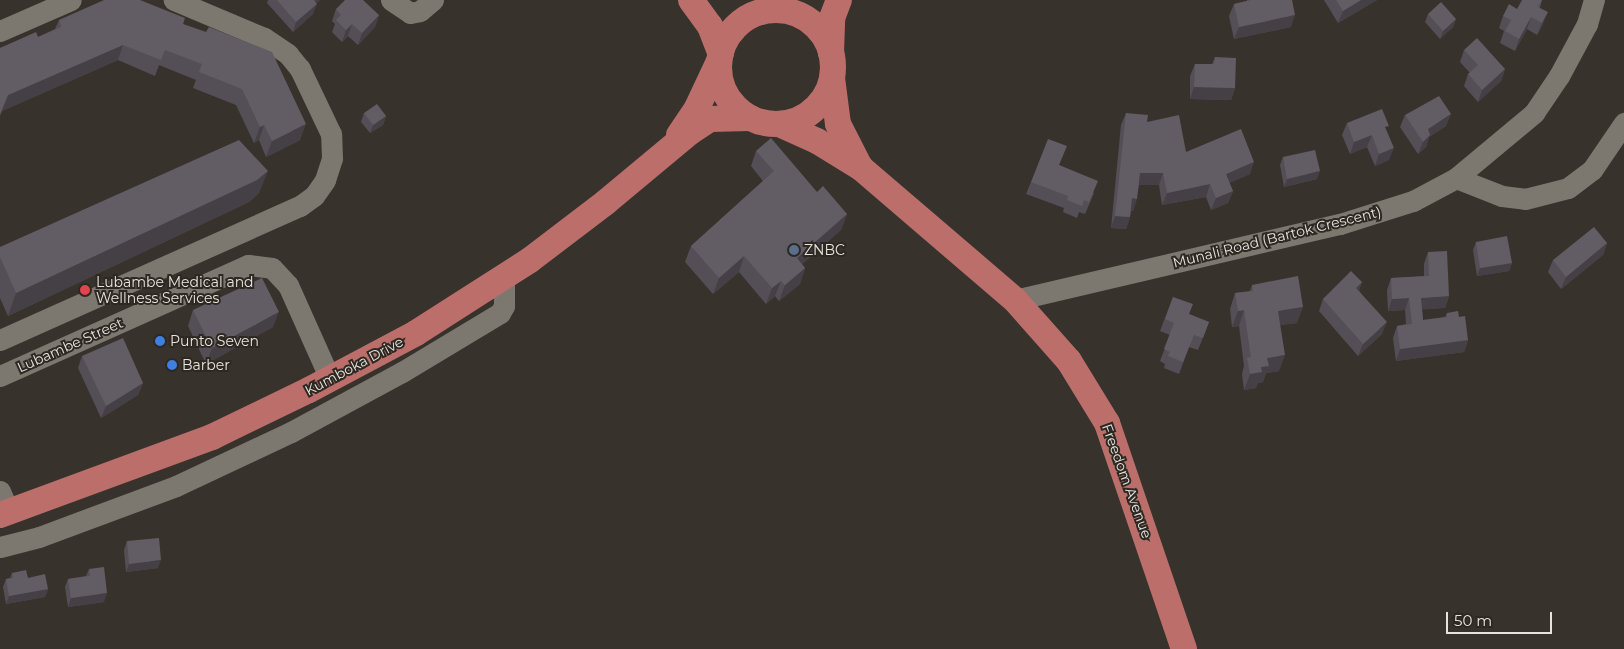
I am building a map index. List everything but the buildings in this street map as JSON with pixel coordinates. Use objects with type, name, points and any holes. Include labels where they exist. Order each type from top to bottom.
[{"type":"main road","points":[[691,0],[710,26],[720,58],[726,95],[736,108],[750,118],[779,124],[808,114],[828,90],[832,65],[832,25],[839,0]]},
{"type":"main road","points":[[744,0],[800,15],[814,25],[826,39],[832,65]]},
{"type":"main road","points":[[720,58],[732,30],[744,20],[807,0]]},
{"type":"main road","name":"Kumboka Drive","points":[[670,147],[697,108],[720,58]]},
{"type":"main road","name":"Freedom Avenue","points":[[832,65],[838,124],[861,168]]},
{"type":"main road","name":"Kumboka Drive","points":[[3,506],[212,437],[330,379],[388,348],[504,277],[606,202],[670,147],[710,119],[750,118]]},
{"type":"main road","name":"Freedom Avenue","points":[[779,124],[817,141],[861,168],[1015,300],[1069,360],[1107,423],[1184,649]]},
{"type":"street","points":[[0,31],[71,0]]},
{"type":"street","points":[[0,340],[300,206],[314,196],[325,180],[332,158],[330,134],[300,69],[288,54],[264,38],[174,0]]},
{"type":"street","points":[[391,0],[410,13],[420,11],[433,0]]},
{"type":"street","name":"Munali Road (Bartok Crescent)","points":[[1015,300],[1340,224],[1413,201],[1456,178],[1534,113],[1559,76],[1587,24],[1594,0]]},
{"type":"street","points":[[1456,178],[1502,196],[1525,199],[1568,188],[1592,170],[1624,123]]},
{"type":"street","name":"Lubambe Street","points":[[0,376],[248,264],[272,268],[288,285],[330,379]]},
{"type":"street","points":[[0,547],[39,537],[176,486],[291,432],[402,372],[500,313],[504,306],[504,277]]},
{"type":"street","points":[[388,348],[402,372]]},
{"type":"place","name":"ZNBC","points":[[794,250]]},
{"type":"place","name":"Lubambe Medical and Wellness Services","points":[[85,290]]},
{"type":"place","name":"Punto Seven","points":[[160,341]]},
{"type":"place","name":"Barber","points":[[172,365]]}]
